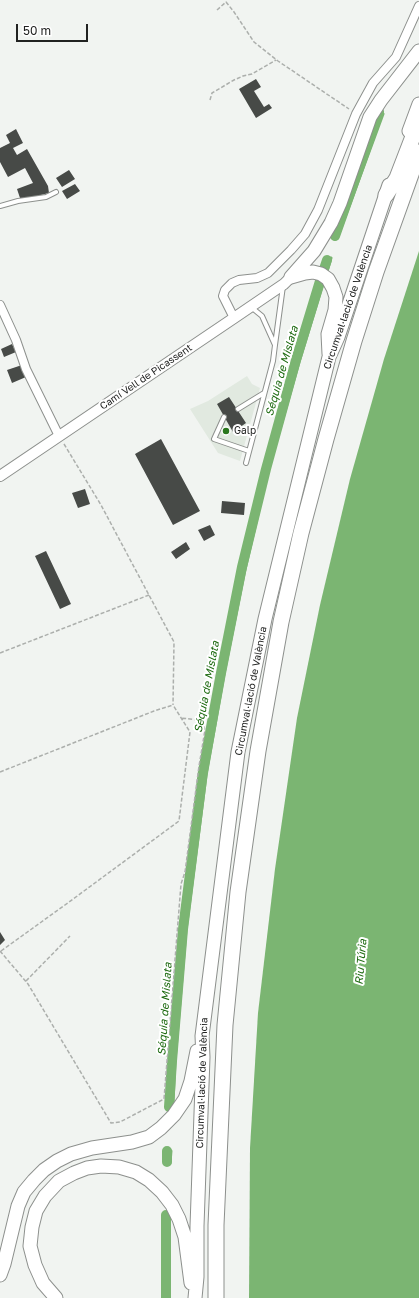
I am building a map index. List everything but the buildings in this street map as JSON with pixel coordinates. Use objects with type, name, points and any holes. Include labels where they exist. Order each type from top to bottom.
[{"type":"highway","points":[[288,281],[314,252],[331,223],[340,203],[370,117],[380,100],[419,51]]},
{"type":"highway","name":"Circumval·lació de València","points":[[195,1298],[197,1277],[197,1218],[203,1057],[202,1036],[238,752],[264,619],[330,357],[419,104]]},
{"type":"highway","points":[[386,195],[397,178],[419,121]]},
{"type":"highway","name":"Circumval·lació de València","points":[[216,1298],[216,1225],[224,1025],[238,892],[258,751],[281,622],[301,533],[326,439],[374,280],[402,196],[419,152]]},
{"type":"highway","points":[[288,281],[305,273],[313,272],[321,274],[328,279],[333,288],[336,297],[335,310],[328,334],[330,357]]},
{"type":"highway","points":[[0,1275],[18,1206],[24,1192],[34,1180],[44,1170],[71,1154],[92,1148],[132,1142],[149,1137],[162,1128],[174,1115],[185,1098],[202,1036]]},
{"type":"highway","points":[[56,1298],[43,1283],[35,1265],[30,1246],[32,1227],[36,1211],[45,1196],[59,1181],[87,1168],[101,1166],[119,1167],[136,1172],[149,1180],[162,1192],[172,1205],[179,1219],[185,1237],[189,1276],[195,1298]]},
{"type":"street","points":[[234,318],[223,296],[225,290],[232,283],[239,280],[257,278],[268,273],[305,234],[318,210],[344,140],[356,114],[373,83],[396,57],[419,6]]},
{"type":"street","name":"Camí Vell de Picassent","points":[[0,476],[288,281]]},
{"type":"street","points":[[0,305],[16,340],[26,369],[59,436]]},
{"type":"lane","points":[[0,206],[18,201],[46,197],[56,192]]},
{"type":"lane","points":[[246,463],[273,361],[288,281]]},
{"type":"lane","points":[[250,307],[262,316],[275,346]]},
{"type":"lane","points":[[238,409],[264,392]]},
{"type":"lane","points":[[224,417],[214,439],[249,451]]},
{"type":"path","points":[[217,10],[226,2],[254,42],[276,60],[356,114]]},
{"type":"path","points":[[210,100],[212,93],[234,80],[252,74],[276,60]]},
{"type":"path","points":[[59,436],[101,505],[174,642],[173,706],[180,718],[190,732],[179,821],[0,951],[26,981],[111,1123],[120,1122],[164,1099],[181,884],[185,872],[199,766],[206,730],[198,720],[180,718]]},
{"type":"path","points":[[0,653],[149,595]]},
{"type":"path","points":[[0,772],[154,711],[173,706]]},
{"type":"path","points":[[26,981],[70,936]]},
{"type":"shaded area","name":"Galp","points":[[247,376],[252,384],[260,388],[240,461],[218,453],[190,409],[208,401]]},
{"type":"water","name":"Riu Túria","points":[[419,251],[419,1298],[249,1298],[250,1148],[258,1013],[275,869],[297,718],[320,605],[350,479],[384,359]]},
{"type":"waterway","name":"Séquia de Mislata","points":[[335,236],[379,112]]},
{"type":"waterway","name":"Séquia de Mislata","points":[[338,236],[383,114]]},
{"type":"waterway","name":"Séquia de Mislata","points":[[327,271],[331,258]]},
{"type":"waterway","name":"Séquia de Mislata","points":[[324,269],[327,260]]},
{"type":"waterway","name":"Séquia de Mislata","points":[[169,1107],[183,929],[203,771],[242,567],[266,469],[296,360],[320,281]]},
{"type":"waterway","name":"Séquia de Mislata","points":[[173,1103],[186,930],[206,776],[224,674],[244,574],[268,471],[323,284]]},
{"type":"waterway","name":"Séquia de Mislata","points":[[167,1151],[167,1162]]},
{"type":"waterway","name":"Séquia de Mislata","points":[[170,1163],[171,1151]]},
{"type":"waterway","name":"Séquia de Mislata","points":[[166,1215],[166,1298]]},
{"type":"waterway","name":"Séquia de Mislata","points":[[169,1222],[169,1298]]},
{"type":"place","name":"Galp","points":[[226,431]]}]
